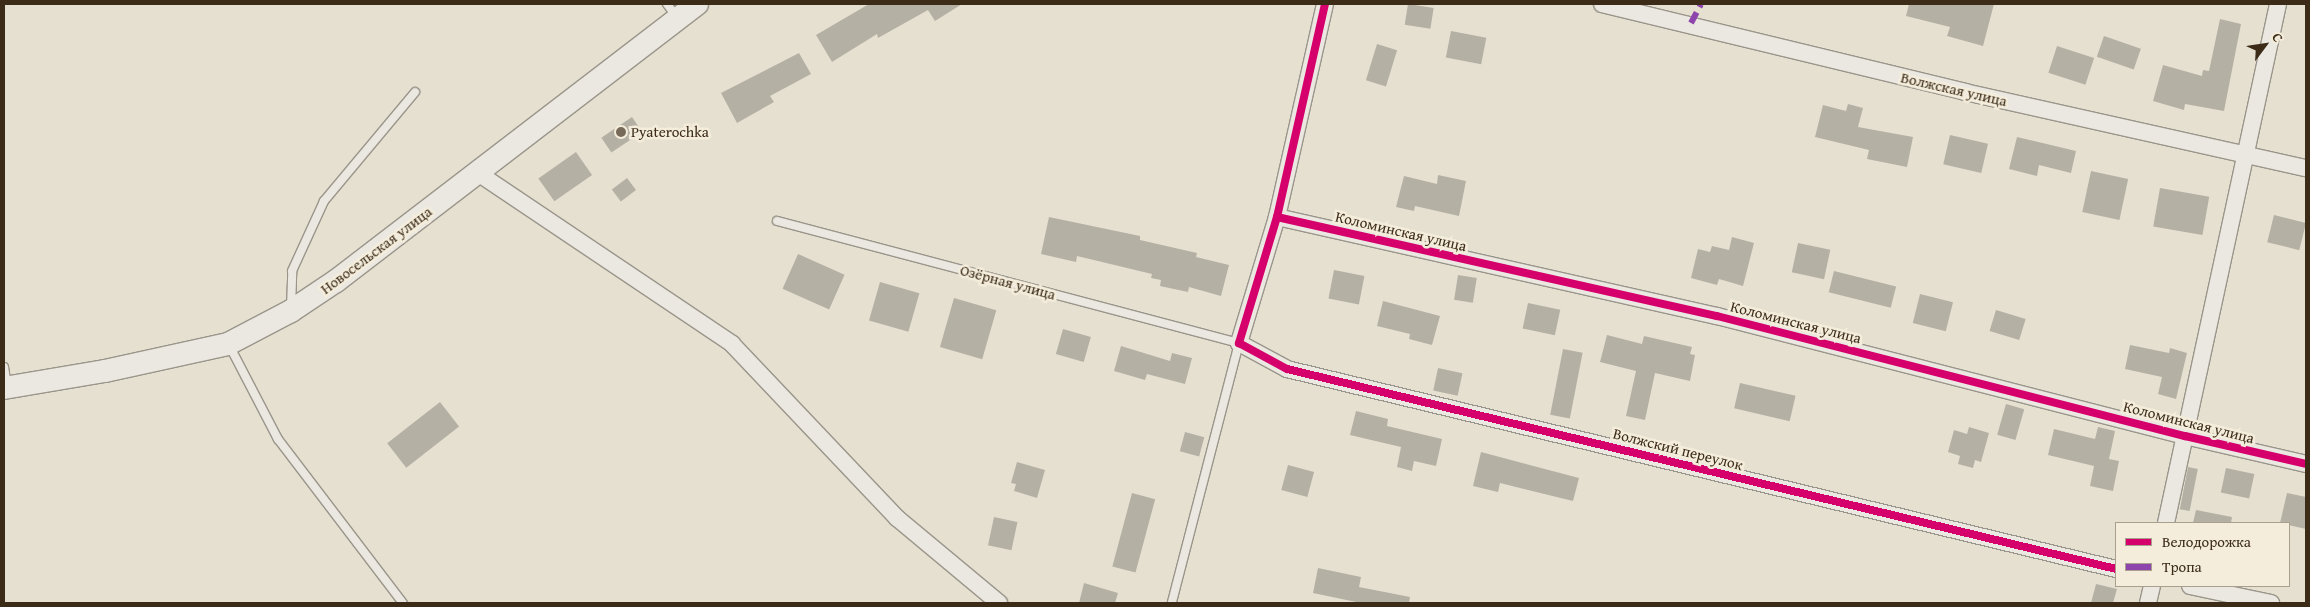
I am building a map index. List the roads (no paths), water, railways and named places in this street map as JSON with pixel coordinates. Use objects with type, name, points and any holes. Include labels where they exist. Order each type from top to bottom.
[{"type":"street","name":"Новосельская улица","points":[[5,381],[105,371],[228,344],[291,311],[478,173],[672,11],[697,4]]},
{"type":"street","points":[[1239,343],[1277,217],[1325,4]]},
{"type":"street","name":"Волжская улица","points":[[1602,4],[1965,92],[2306,168]]},
{"type":"street","points":[[2166,522],[2244,154],[2278,4]]},
{"type":"street","points":[[478,173],[732,344],[898,518],[999,603]]},
{"type":"street","name":"Коломинская улица","points":[[1277,217],[1717,316],[2185,436],[2306,464]]},
{"type":"street","name":"Волжский переулок","points":[[1239,343],[1287,369],[2115,569]]},
{"type":"street","points":[[2148,603],[2152,587]]},
{"type":"street","points":[[2195,587],[2271,603]]},
{"type":"lane","points":[[291,311],[292,271],[324,200],[415,92]]},
{"type":"lane","name":"Озёрная улица","points":[[777,221],[1239,343]]},
{"type":"lane","points":[[1172,603],[1239,343]]},
{"type":"lane","points":[[228,344],[278,439],[403,603]]},
{"type":"place","name":"Pyaterochka","points":[[621,132]]}]
